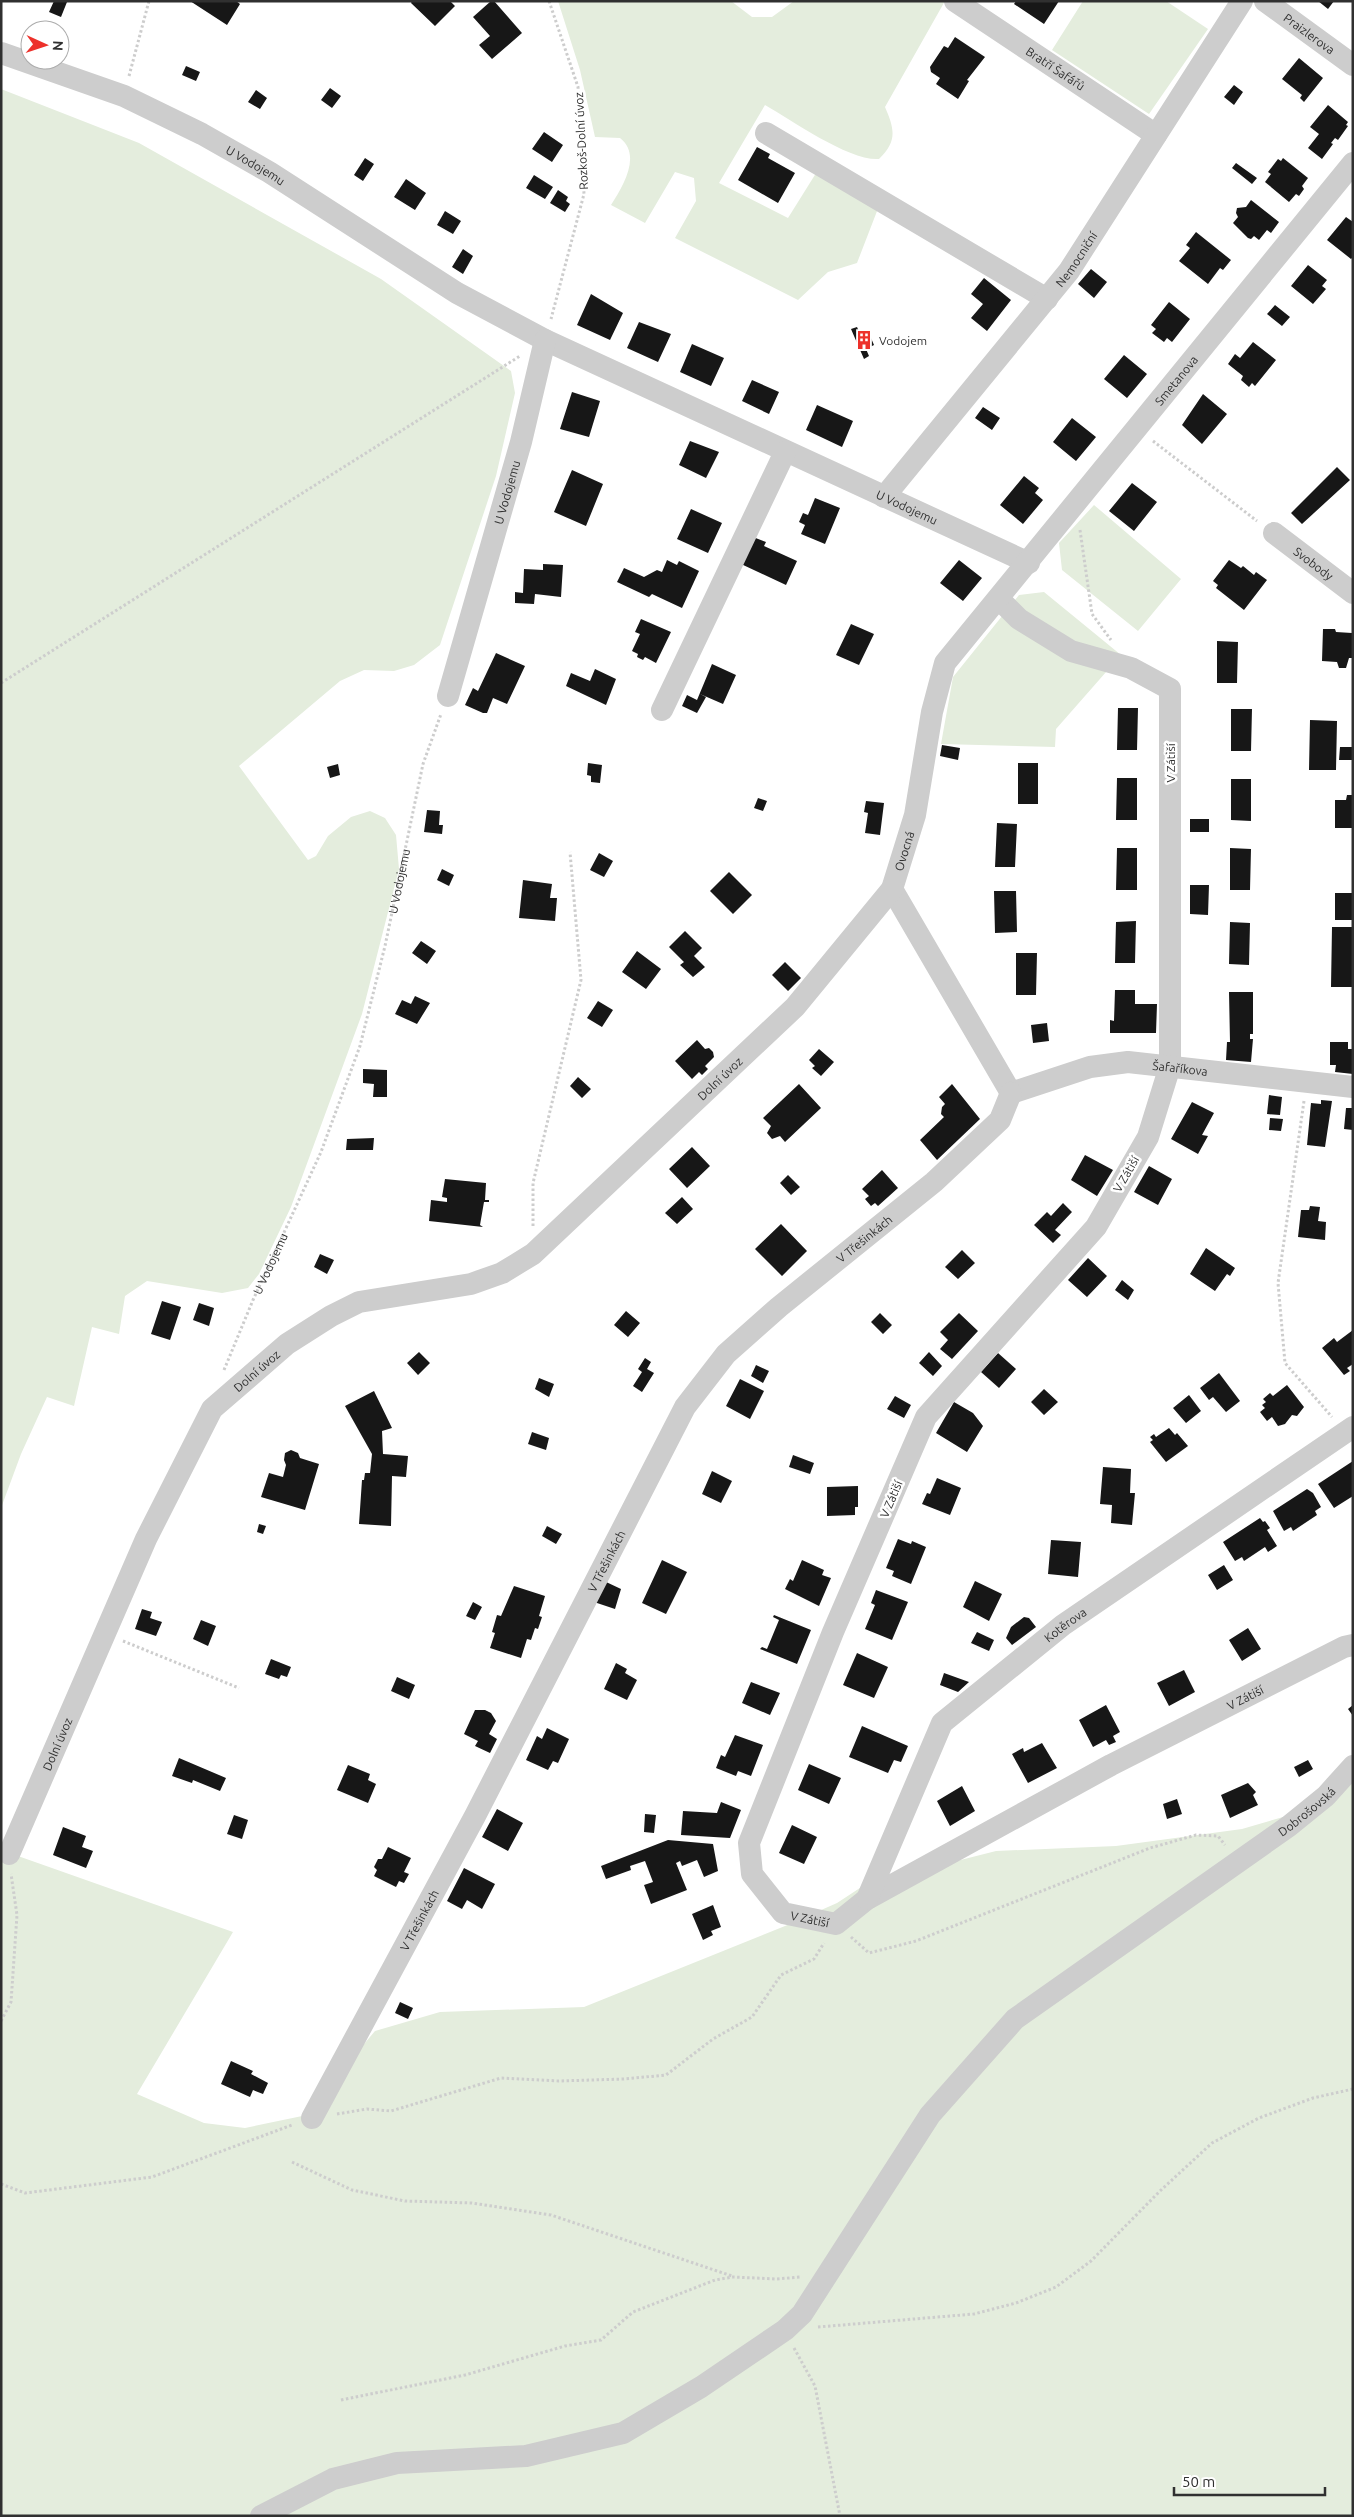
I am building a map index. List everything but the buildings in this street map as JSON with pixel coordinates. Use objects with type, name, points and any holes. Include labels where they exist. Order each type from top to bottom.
[{"type":"street","name":"Bratří Šafářů","points":[[956,1],[1156,134]]},
{"type":"street","name":"Nemocniční","points":[[884,497],[1069,272],[1242,1]]},
{"type":"street","name":"Praizlerova","points":[[1266,1],[1353,66]]},
{"type":"street","name":"U Vodojemu","points":[[1,53],[124,96],[210,139],[269,172],[457,294],[545,340],[1029,563]]},
{"type":"street","points":[[766,133],[1047,299]]},
{"type":"street","name":"Smetanova","points":[[999,599],[1353,163]]},
{"type":"street","name":"U Vodojemu","points":[[448,696],[521,442],[545,340]]},
{"type":"street","points":[[662,710],[785,452]]},
{"type":"street","name":"Svobody","points":[[1274,533],[1353,593]]},
{"type":"street","name":"V Zátiší","points":[[999,599],[1019,619],[1071,651],[1131,668],[1170,690],[1170,1066],[1148,1137],[1096,1227],[926,1417],[834,1632],[749,1843],[752,1874],[783,1913],[836,1924],[867,1899],[1111,1765],[1344,1647],[1353,1645]]},
{"type":"street","name":"Ovocná","points":[[892,889],[915,816],[932,712],[945,664],[999,599]]},
{"type":"street","points":[[892,889],[1011,1093]]},
{"type":"street","name":"Dolní úvoz","points":[[8,1854],[146,1539],[212,1409],[287,1344],[331,1316],[359,1302],[471,1284],[502,1273],[533,1254],[795,1007],[892,889]]},
{"type":"street","name":"Šafaříkova","points":[[1011,1093],[1090,1067],[1128,1062],[1353,1087]]},
{"type":"street","name":"V Třešinkách","points":[[312,2118],[475,1816],[685,1407],[726,1354],[779,1307],[934,1182],[1000,1120],[1011,1093]]},
{"type":"street","name":"Kotěrova","points":[[867,1899],[942,1723],[1063,1625],[1349,1429]]},
{"type":"street","name":"Dobrošovská","points":[[261,2516],[333,2479],[397,2463],[526,2456],[623,2433],[701,2387],[785,2330],[802,2314],[930,2115],[1015,2019],[1246,1856],[1326,1796],[1353,1766]]},
{"type":"path","points":[[124,96],[149,1]]},
{"type":"path","name":"Rozkoš-Dolní úvoz","points":[[545,340],[584,194],[578,86],[549,1]]},
{"type":"path","points":[[1,683],[545,340]]},
{"type":"path","points":[[1137,430],[1274,533]]},
{"type":"path","points":[[1076,505],[1092,614],[1131,668]]},
{"type":"path","name":"U Vodojemu","points":[[224,1371],[253,1300],[321,1152],[360,1046],[385,946],[423,764],[448,696]]},
{"type":"path","points":[[533,1254],[533,1183],[581,980],[570,852]]},
{"type":"path","points":[[1307,1082],[1278,1283],[1285,1363],[1349,1429]]},
{"type":"path","points":[[105,1634],[239,1688]]},
{"type":"path","points":[[1,2184],[25,2193],[152,2177],[312,2118],[367,2109],[391,2111],[501,2078],[624,2080],[666,2075],[713,2039],[752,2017],[781,1975],[814,1959],[836,1924],[869,1953],[916,1941],[1150,1848],[1196,1835],[1218,1836],[1246,1856]]},
{"type":"path","points":[[1,2021],[10,2002],[17,1915],[8,1854]]},
{"type":"path","points":[[840,2516],[815,2386],[785,2330],[974,2314],[1016,2303],[1056,2287],[1091,2261],[1160,2191],[1212,2143],[1259,2118],[1313,2098],[1353,2089]]},
{"type":"path","points":[[292,2162],[352,2190],[405,2201],[472,2203],[552,2215],[733,2277]]},
{"type":"path","points":[[341,2400],[465,2375],[564,2346],[601,2340],[633,2312],[715,2280],[733,2277],[777,2279],[800,2277],[832,2268]]},
{"type":"green space","points":[[558,1],[731,1],[752,17],[772,17],[794,1],[945,1],[885,107],[891,122],[892,135],[889,147],[879,159],[852,154],[837,147],[765,105],[719,183],[788,218],[818,170],[879,206],[857,263],[828,272],[798,300],[675,238],[696,201],[694,178],[675,172],[645,223],[611,205],[625,180],[630,162],[630,153],[620,138],[595,137],[580,70]]},
{"type":"green space","points":[[1083,1],[1166,1],[1208,29],[1149,114],[1052,50]]},
{"type":"green space","points":[[1,89],[139,143],[381,279],[511,371],[515,393],[496,476],[440,645],[414,665],[394,671],[364,670],[340,681],[239,766],[308,860],[316,856],[328,836],[351,817],[370,811],[385,818],[396,835],[399,869],[362,1014],[291,1207],[259,1274],[248,1288],[222,1293],[147,1281],[125,1296],[119,1334],[92,1327],[74,1406],[47,1397],[21,1454],[1,1508]]},
{"type":"green space","points":[[1094,505],[1181,579],[1138,631],[1062,570],[1059,543]]},
{"type":"green space","points":[[1044,592],[1121,655],[1056,729],[1055,747],[941,744],[953,677],[1019,595]]},
{"type":"green space","points":[[1353,1778],[1353,2516],[1,2516],[1,1850],[233,1932],[137,2094],[204,2123],[245,2128],[307,2115],[312,2106],[375,2031],[440,2012],[584,2007],[785,1926],[837,1903],[866,1884],[996,1851],[1116,1846],[1242,1829],[1297,1813]]},
{"type":"place","name":"Vodojem","points":[[864,340]]}]
